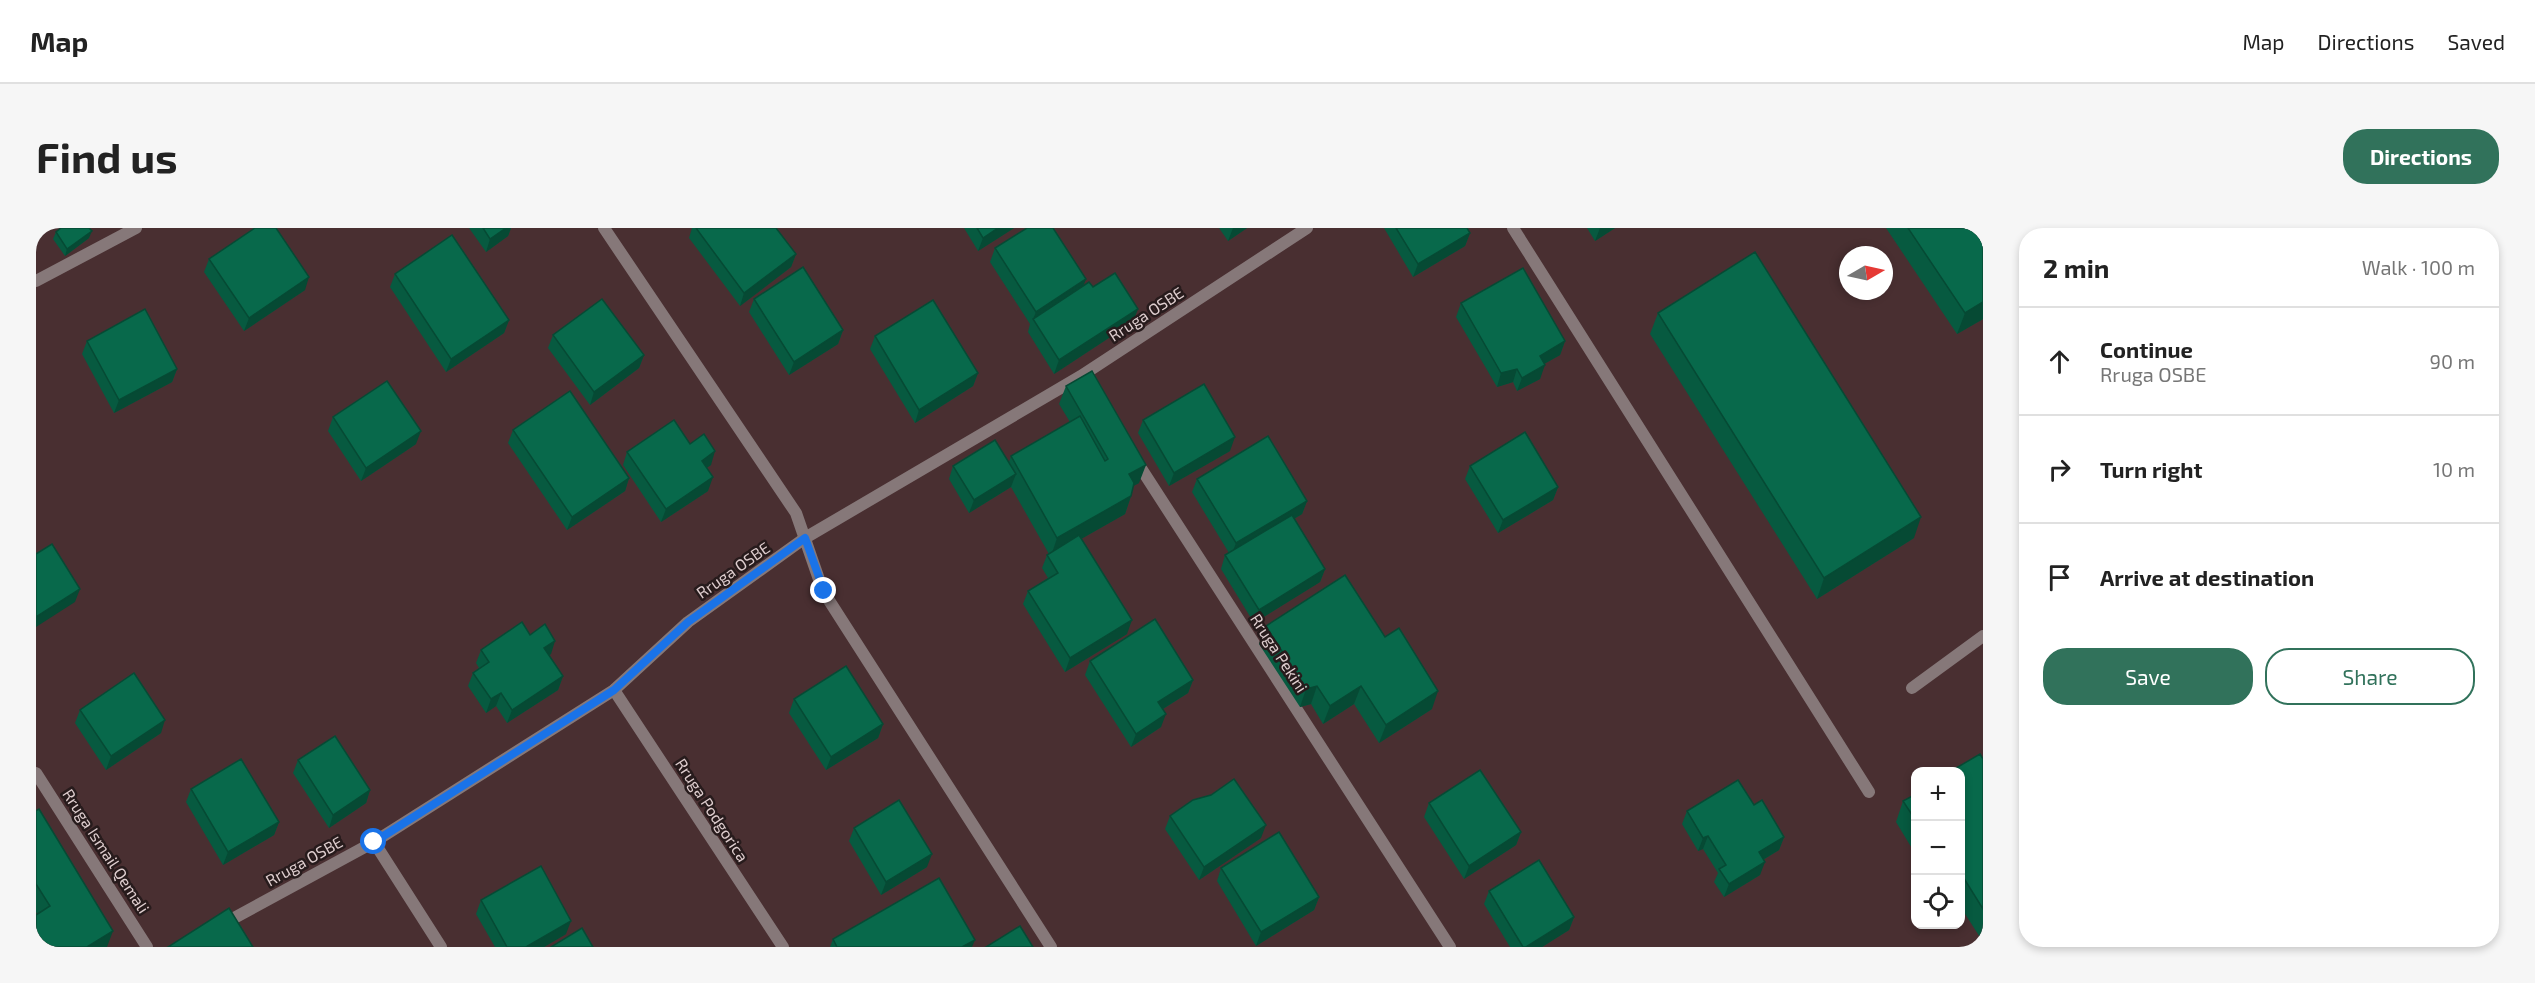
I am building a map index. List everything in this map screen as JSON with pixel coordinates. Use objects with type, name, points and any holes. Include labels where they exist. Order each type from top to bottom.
[{"type":"street","points":[[36,281],[136,228]]},
{"type":"street","points":[[604,228],[796,513],[824,591],[1051,947]]},
{"type":"street","name":"Rruga OSBE","points":[[213,931],[374,842],[614,690],[688,622],[805,538],[1084,381],[1307,228]]},
{"type":"street","points":[[1514,228],[1869,792]]},
{"type":"street","name":"Rruga Pekini","points":[[1126,446],[1450,947]]},
{"type":"street","points":[[1912,688],[1983,636]]},
{"type":"street","name":"Rruga Podgorica","points":[[614,690],[783,947]]},
{"type":"street","name":"Rruga Ismail Qemali","points":[[36,773],[147,947]]},
{"type":"street","points":[[374,842],[441,947]]},
{"type":"building","points":[[61,228],[89,228],[92,231],[67,249],[56,232]]},
{"type":"building","points":[[255,228],[276,228],[309,277],[249,318],[209,259]]},
{"type":"building","points":[[483,228],[506,228],[490,239]]},
{"type":"building","points":[[696,228],[776,228],[796,254],[744,293]]},
{"type":"building","points":[[977,228],[998,228],[983,238]]},
{"type":"building","points":[[1027,228],[1053,228],[1086,279],[1036,312],[995,248]]},
{"type":"building","points":[[1396,228],[1467,228],[1470,233],[1418,264]]},
{"type":"building","points":[[1908,228],[1983,228],[1983,302],[1965,313]]},
{"type":"building","points":[[452,235],[509,320],[451,359],[395,274]]},
{"type":"building","points":[[1755,252],[1921,517],[1824,578],[1658,313]]},
{"type":"building","points":[[803,267],[843,330],[794,362],[754,299]]},
{"type":"building","points":[[1523,268],[1565,341],[1540,356],[1545,365],[1522,378],[1517,369],[1501,373],[1461,303]]},
{"type":"building","points":[[1115,273],[1138,309],[1059,360],[1033,319],[1089,282],[1093,287]]},
{"type":"building","points":[[602,299],[644,355],[594,392],[553,335]]},
{"type":"building","points":[[933,300],[978,373],[919,410],[875,336]]},
{"type":"building","points":[[145,309],[177,369],[119,400],[87,341]]},
{"type":"building","points":[[1092,371],[1146,465],[1129,474],[1134,483],[1131,496],[1057,538],[1011,456],[1080,416],[1105,461],[1108,459],[1066,386]]},
{"type":"building","points":[[387,381],[421,431],[366,468],[333,417]]},
{"type":"building","points":[[1204,384],[1235,437],[1174,473],[1143,420]]},
{"type":"building","points":[[570,391],[629,478],[572,517],[513,430]]},
{"type":"building","points":[[674,420],[690,444],[704,434],[715,451],[702,461],[713,477],[666,509],[627,452]]},
{"type":"building","points":[[1525,432],[1558,487],[1503,520],[1470,466]]},
{"type":"building","points":[[1268,436],[1307,501],[1236,543],[1197,479]]},
{"type":"building","points":[[995,440],[1016,474],[974,500],[953,466]]},
{"type":"building","points":[[1292,515],[1325,569],[1259,610],[1225,555]]},
{"type":"building","points":[[1079,535],[1132,620],[1070,658],[1028,591],[1058,573],[1047,555]]},
{"type":"building","points":[[52,544],[80,589],[36,617],[36,554]]},
{"type":"building","points":[[1345,575],[1385,637],[1399,628],[1438,691],[1386,725],[1361,686],[1330,706],[1317,686],[1306,689],[1266,626]]},
{"type":"building","points":[[1155,619],[1193,680],[1158,702],[1166,714],[1136,734],[1090,661]]},
{"type":"building","points":[[522,622],[530,635],[545,624],[555,641],[544,648],[563,676],[512,710],[501,693],[491,699],[473,673],[489,662],[481,650]]},
{"type":"building","points":[[846,666],[883,724],[831,757],[794,699]]},
{"type":"building","points":[[134,673],[165,720],[111,756],[80,710]]},
{"type":"building","points":[[335,736],[370,790],[333,815],[298,760]]},
{"type":"building","points":[[1980,754],[1983,759],[1983,909],[1965,880],[1965,767],[1958,767]]},
{"type":"building","points":[[241,759],[279,822],[228,852],[191,789]]},
{"type":"building","points":[[1480,770],[1521,832],[1469,866],[1429,803]]},
{"type":"building","points":[[1234,779],[1266,825],[1204,867],[1170,816],[1193,800],[1211,795]]},
{"type":"building","points":[[1738,780],[1754,805],[1762,800],[1784,837],[1759,852],[1765,862],[1729,884],[1719,869],[1726,865],[1708,836],[1703,838],[1687,811]]},
{"type":"building","points":[[1911,797],[1911,813],[1903,801]]},
{"type":"building","points":[[899,800],[932,854],[886,882],[854,828]]},
{"type":"building","points":[[39,809],[113,931],[87,947],[36,947],[36,915],[50,906],[36,884],[36,811]]},
{"type":"building","points":[[1279,832],[1319,897],[1261,932],[1221,868]]},
{"type":"building","points":[[1539,860],[1574,917],[1523,947],[1489,891]]},
{"type":"building","points":[[541,866],[571,921],[526,947],[507,947],[481,900]]},
{"type":"building","points":[[939,878],[975,940],[962,947],[837,947],[833,939]]},
{"type":"building","points":[[229,908],[253,947],[168,947]]},
{"type":"building","points":[[1020,926],[1033,947],[986,947]]},
{"type":"building","points":[[582,928],[593,947],[551,947]]},
{"type":"route","points":[[374,842],[614,690],[688,622],[805,538],[824,591]]}]
